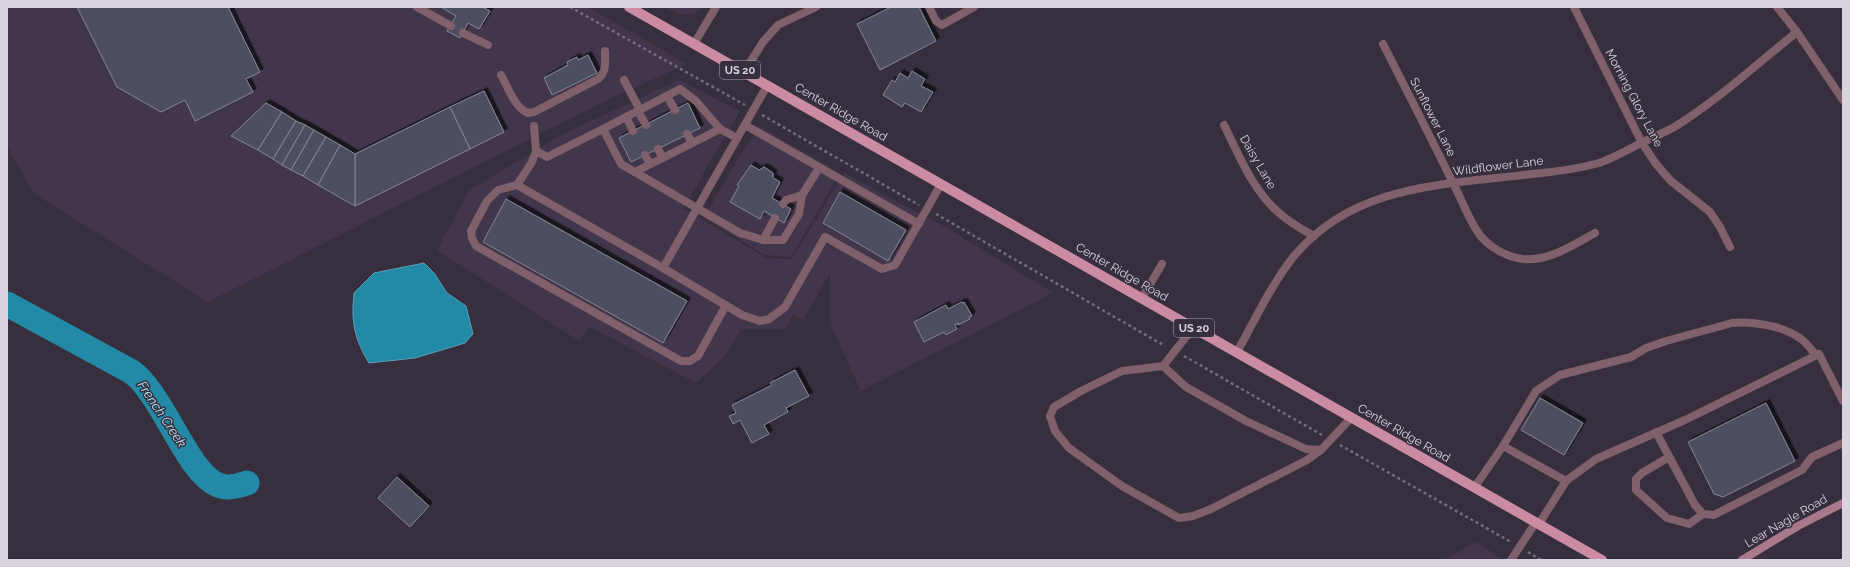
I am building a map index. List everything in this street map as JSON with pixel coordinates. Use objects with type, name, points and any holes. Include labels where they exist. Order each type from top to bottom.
[{"type":"main road","name":"Center Ridge Road","points":[[629,7],[1602,560]]},
{"type":"street","points":[[417,7],[451,26]]},
{"type":"street","points":[[694,44],[716,7]]},
{"type":"street","points":[[744,72],[763,42],[778,25],[816,7]]},
{"type":"street","points":[[928,7],[936,21],[942,25],[974,7]]},
{"type":"street","name":"Morning Glory Lane","points":[[1574,7],[1642,143],[1670,181],[1710,212],[1730,246]]},
{"type":"street","points":[[1777,7],[1797,32],[1843,100]]},
{"type":"street","name":"Wildflower Lane","points":[[1236,352],[1294,256],[1314,236],[1345,213],[1375,199],[1407,190],[1576,169],[1600,162],[1675,126],[1797,32]]},
{"type":"street","points":[[463,33],[488,45]]},
{"type":"street","name":"Sunflower Lane","points":[[1383,44],[1454,184],[1471,221],[1479,234],[1490,245],[1503,254],[1523,259],[1542,258],[1561,251],[1595,233]]},
{"type":"street","points":[[500,75],[522,110],[528,113],[534,112],[603,75],[605,70],[605,51]]},
{"type":"street","points":[[624,80],[646,125]]},
{"type":"street","points":[[663,268],[767,86]]},
{"type":"street","points":[[536,151],[547,157],[680,89],[696,100],[720,129],[737,138]]},
{"type":"street","points":[[668,96],[675,110]]},
{"type":"street","points":[[626,117],[633,131]]},
{"type":"street","points":[[745,125],[919,224]]},
{"type":"street","name":"Daisy Lane","points":[[1224,125],[1250,176],[1262,195],[1277,212],[1314,236]]},
{"type":"street","points":[[534,126],[536,151],[532,162],[517,185],[498,190],[487,201],[472,231],[472,238],[476,246],[681,361],[690,361],[698,356],[726,305]]},
{"type":"street","points":[[603,129],[621,164],[740,232],[763,240],[783,240],[799,214],[802,194],[819,168]]},
{"type":"street","points":[[635,172],[720,129]]},
{"type":"street","points":[[687,134],[692,143]]},
{"type":"street","points":[[658,149],[663,158]]},
{"type":"street","points":[[645,155],[650,164]]},
{"type":"street","points":[[517,185],[752,320],[760,321],[769,320],[785,307],[825,237],[882,269],[895,265],[941,184]]},
{"type":"street","points":[[783,204],[786,200],[802,194]]},
{"type":"street","points":[[763,240],[775,218]]},
{"type":"street","points":[[1142,298],[1162,264]]},
{"type":"street","points":[[1474,488],[1503,446],[1536,391],[1560,374],[1631,357],[1646,348],[1666,341],[1732,324],[1741,322],[1766,325],[1795,335],[1802,340],[1816,355],[1819,354],[1843,401]]},
{"type":"street","points":[[1193,328],[1163,366],[1122,371],[1081,391],[1054,407],[1050,416],[1055,431],[1069,448],[1122,486],[1179,518],[1193,516],[1211,509],[1307,460],[1321,450],[1351,418]]},
{"type":"street","points":[[1510,560],[1566,481],[1596,459],[1656,432],[1816,355]]},
{"type":"street","points":[[1163,366],[1186,387],[1246,421],[1306,449],[1321,450]]},
{"type":"street","points":[[1656,432],[1695,505],[1703,514]]},
{"type":"street","points":[[1670,457],[1642,473],[1636,479],[1636,490],[1667,518],[1689,524],[1703,514],[1714,515],[1802,470],[1812,457],[1843,443]]},
{"type":"street","points":[[1503,446],[1566,481]]},
{"type":"street","name":"Lear Nagle Road","points":[[1742,560],[1805,522],[1843,503]]},
{"type":"path","points":[[570,7],[754,110],[1519,547]]},
{"type":"shaded area","points":[[7,7],[588,7],[687,64],[609,99],[208,302],[33,193],[7,146]]},
{"type":"shaded area","points":[[664,7],[705,7],[693,14],[679,14]]},
{"type":"shaded area","points":[[679,80],[740,111],[683,208],[768,259],[792,259],[844,173],[949,229],[1053,293],[861,391],[830,324],[830,273],[803,320],[793,315],[785,329],[741,329],[726,355],[696,383],[590,327],[579,341],[437,250],[469,190],[565,133]]},
{"type":"shaded area","points":[[759,126],[840,173],[791,257],[765,255],[704,218],[733,167]]},
{"type":"shaded area","points":[[1477,542],[1503,560],[1442,560]]},
{"type":"water","points":[[424,263],[434,273],[447,293],[466,306],[473,334],[465,343],[415,358],[369,363],[360,346],[353,321],[354,293],[374,273]]},
{"type":"building","points":[[77,7],[228,7],[260,72],[246,79],[253,92],[195,121],[185,100],[161,112],[117,87]]},
{"type":"building","points":[[441,7],[482,7],[490,11],[479,29],[468,23],[460,38],[447,31],[456,16]]},
{"type":"building","points":[[891,7],[919,7],[936,41],[880,70],[857,24]]},
{"type":"building","points":[[588,55],[597,73],[552,95],[544,78],[568,65],[567,62],[577,57],[578,60]]},
{"type":"building","points":[[912,71],[925,79],[921,86],[933,92],[921,112],[905,103],[902,107],[883,95],[892,80],[895,82],[900,73],[908,78]]},
{"type":"building","points":[[484,91],[504,132],[470,149],[450,107]]},
{"type":"building","points":[[266,103],[282,112],[258,150],[231,136]]},
{"type":"building","points":[[688,103],[700,128],[631,162],[619,138]]},
{"type":"building","points":[[450,107],[470,149],[355,206],[355,154]]},
{"type":"building","points":[[282,112],[296,121],[273,159],[258,150]]},
{"type":"building","points":[[296,121],[305,125],[282,165],[273,159]]},
{"type":"building","points":[[305,125],[314,130],[291,170],[282,165]]},
{"type":"building","points":[[314,130],[326,137],[303,176],[291,170]]},
{"type":"building","points":[[326,137],[340,145],[318,185],[303,176]]},
{"type":"building","points":[[340,145],[355,154],[355,206],[318,185]]},
{"type":"building","points":[[751,165],[759,170],[764,167],[773,173],[773,178],[780,182],[772,198],[791,209],[784,223],[764,211],[760,219],[730,202],[739,186],[737,185]]},
{"type":"building","points":[[840,192],[906,230],[888,261],[823,223]]},
{"type":"building","points":[[506,199],[687,301],[663,343],[483,242]]},
{"type":"building","points":[[964,302],[972,316],[969,317],[970,319],[955,325],[957,329],[946,335],[944,332],[924,342],[914,322],[946,305],[948,309]]},
{"type":"building","points":[[795,370],[809,396],[786,408],[788,412],[764,425],[769,434],[752,443],[740,420],[733,424],[729,416],[736,413],[732,405],[772,385],[770,383]]},
{"type":"building","points":[[1540,398],[1583,423],[1564,455],[1521,430]]},
{"type":"building","points":[[1766,403],[1795,461],[1723,497],[1714,494],[1688,442]]},
{"type":"building","points":[[397,477],[429,506],[410,527],[378,498]]},
{"type":"waterway","name":"French Creek","points":[[7,304],[132,372],[144,383],[155,398],[196,466],[207,478],[218,485],[225,487],[247,483]]}]
